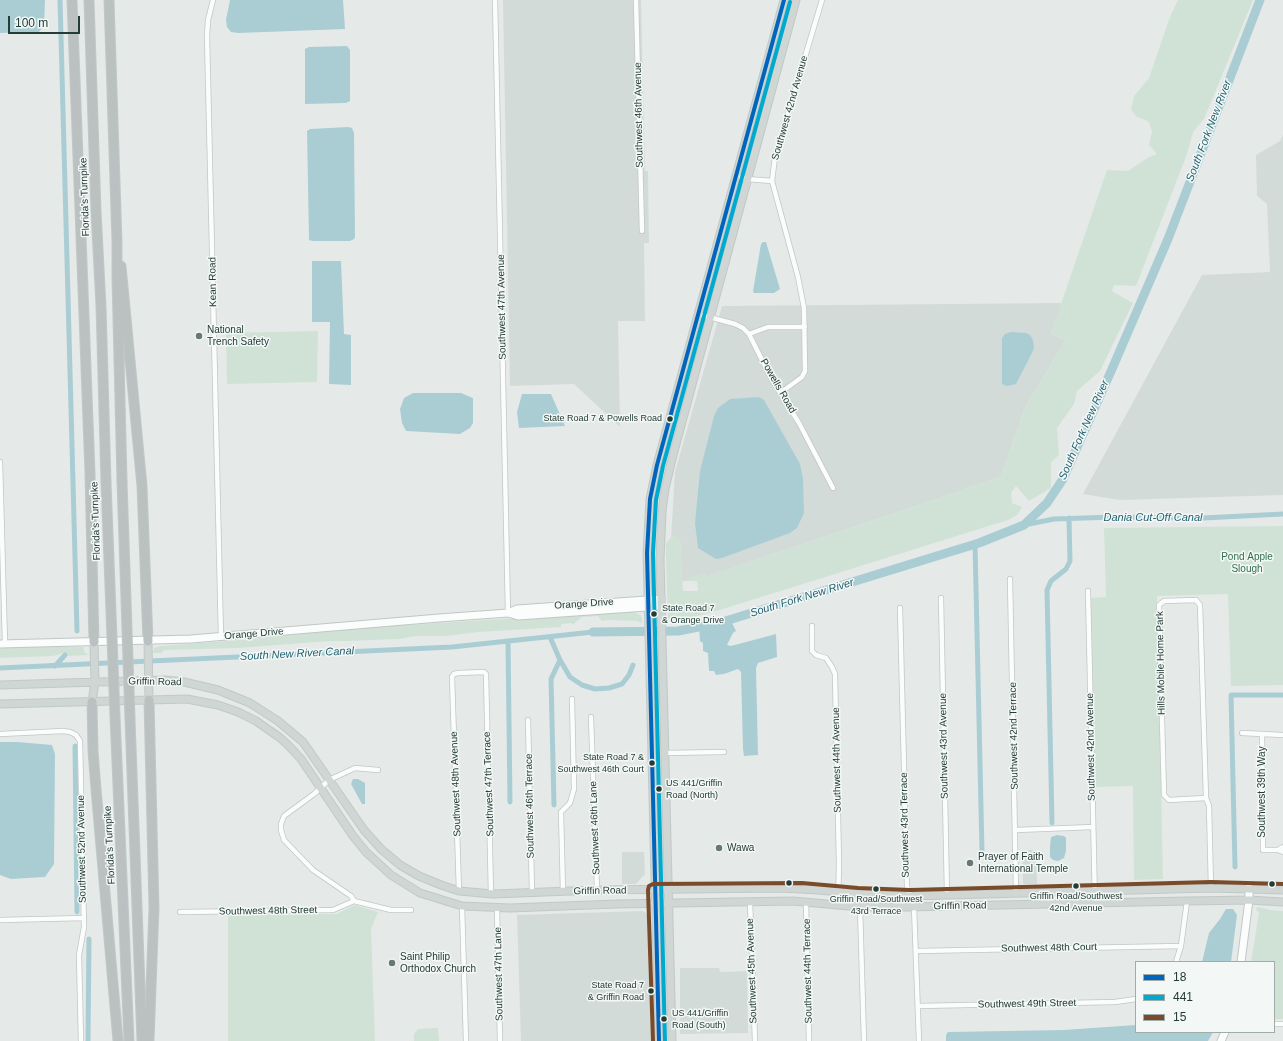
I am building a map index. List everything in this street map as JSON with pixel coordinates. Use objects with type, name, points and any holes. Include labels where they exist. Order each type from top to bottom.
[{"type":"highway","points":[[72,0],[90,473],[94,642]]},
{"type":"highway","name":"Florida's Turnpike","points":[[89,0],[96,211],[101,306],[106,482],[129,1041]]},
{"type":"highway","points":[[109,0],[117,242],[116,278],[122,481],[142,1041]]},
{"type":"highway","points":[[117,242],[123,274],[142,486],[148,641]]},
{"type":"highway","points":[[149,700],[154,908],[149,1041]]},
{"type":"highway","points":[[92,702],[95,782],[118,1041]]},
{"type":"main road","points":[[659,1041],[654,890],[647,553],[648,518],[653,483],[662,446],[784,0]]},
{"type":"main road","points":[[672,1041],[661,620],[661,522],[669,469],[796,0]]},
{"type":"main road","points":[[773,40],[778,47],[780,60]]},
{"type":"main road","points":[[662,446],[668,454],[669,469]]},
{"type":"main road","points":[[148,641],[150,672],[149,700]]},
{"type":"main road","points":[[92,702],[95,682],[94,642]]},
{"type":"main road","name":"Griffin Road","points":[[0,685],[150,680],[184,682],[218,690],[250,703],[278,721],[303,742],[364,830],[381,850],[400,865],[419,876],[459,891],[491,894],[597,890],[781,888],[910,896],[1211,888],[1283,890]]},
{"type":"main road","points":[[0,690],[24,684]]},
{"type":"main road","name":"Griffin Road","points":[[0,704],[187,699],[218,705],[238,712],[256,721],[288,745],[300,759],[353,836],[366,852],[391,876],[420,893],[462,906],[497,908],[655,903],[806,902],[860,907],[914,907],[1249,900],[1283,902]]},
{"type":"main road","points":[[651,732],[656,745],[664,753]]},
{"type":"street","name":"Kean Road","points":[[213,0],[208,20],[207,36],[221,637]]},
{"type":"street","name":"Southwest 47th Avenue","points":[[495,0],[508,613]]},
{"type":"street","name":"Southwest 46th Avenue","points":[[636,0],[642,231]]},
{"type":"street","name":"Southwest 42nd Avenue","points":[[772,182],[775,157],[822,0]]},
{"type":"street","points":[[736,176],[747,180],[772,182],[798,277],[804,308],[805,371],[802,377],[780,393]]},
{"type":"street","points":[[698,314],[735,324],[749,334],[768,327],[805,327]]},
{"type":"street","name":"Powells Road","points":[[749,334],[771,378],[799,423],[833,488]]},
{"type":"street","points":[[0,462],[2,644]]},
{"type":"street","name":"Southwest 42nd Terrace","points":[[1010,579],[1016,892]]},
{"type":"street","name":"Southwest 42nd Avenue","points":[[1088,591],[1095,903]]},
{"type":"street","name":"Southwest 43rd Avenue","points":[[941,598],[947,894]]},
{"type":"street","name":"Hills Mobile Home Park","points":[[1206,798],[1169,800],[1164,795],[1159,604],[1164,601],[1196,600],[1200,605],[1206,798],[1208,806],[1211,888]]},
{"type":"street","name":"Orange Drive","points":[[508,613],[518,616],[572,612],[648,603]]},
{"type":"street","name":"Orange Drive","points":[[2,644],[148,641],[221,637],[368,623],[508,613],[517,609],[582,604],[661,603]]},
{"type":"street","points":[[572,612],[582,604]]},
{"type":"street","name":"Southwest 43rd Terrace","points":[[900,608],[907,888],[914,907],[917,951],[919,1041]]},
{"type":"street","name":"Southwest 44th Avenue","points":[[812,626],[812,651],[816,655],[826,658],[835,674],[839,863],[838,905]]},
{"type":"street","name":"Southwest 47th Terrace","points":[[452,676],[458,673],[484,672],[486,674],[491,894]]},
{"type":"street","name":"Southwest 48th Avenue","points":[[452,676],[459,891]]},
{"type":"street","points":[[563,892],[561,812],[570,803],[574,789],[572,699]]},
{"type":"street","name":"Southwest 46th Lane","points":[[591,717],[597,890]]},
{"type":"street","name":"Southwest 46th Terrace","points":[[528,720],[532,892]]},
{"type":"street","name":"Southwest 52nd Avenue","points":[[0,734],[63,731],[76,735],[80,741],[84,918],[84,927],[79,955],[81,1041]]},
{"type":"street","points":[[1242,733],[1283,735]]},
{"type":"street","name":"Southwest 39th Way","points":[[1262,734],[1263,850],[1280,851]]},
{"type":"street","points":[[664,753],[724,752]]},
{"type":"street","points":[[378,770],[355,768],[329,780],[314,794],[284,816],[282,819],[281,830],[284,840],[313,870],[351,896],[354,901],[391,910],[411,910]]},
{"type":"street","points":[[1016,830],[1093,827]]},
{"type":"street","points":[[1280,851],[1283,847]]},
{"type":"street","points":[[1241,961],[1249,900],[1249,888]]},
{"type":"street","name":"Southwest 48th Street","points":[[180,912],[333,910],[354,901]]},
{"type":"street","points":[[1176,961],[1181,946],[1187,901]]},
{"type":"street","name":"Southwest 45th Avenue","points":[[750,902],[754,1041]]},
{"type":"street","name":"Southwest 44th Terrace","points":[[806,902],[810,1041]]},
{"type":"street","points":[[462,906],[466,1041]]},
{"type":"street","points":[[860,907],[864,1041]]},
{"type":"street","name":"Southwest 47th Lane","points":[[497,908],[500,1041]]},
{"type":"street","points":[[0,920],[84,918]]},
{"type":"street","name":"Southwest 48th Court","points":[[917,951],[1181,946]]},
{"type":"street","name":"Southwest 49th Street","points":[[918,1006],[1115,1002],[1135,999]]},
{"type":"shaded area","points":[[503,0],[641,0],[645,171],[648,171],[649,243],[644,243],[645,321],[618,321],[620,427],[574,384],[510,386]]},
{"type":"shaded area","points":[[1283,135],[1283,495],[1119,500],[1083,494],[1202,275],[1270,272],[1267,204],[1257,196],[1256,155],[1280,141]]},
{"type":"shaded area","points":[[1062,303],[1051,333],[1065,341],[1024,410],[1001,477],[706,577],[705,574],[682,581],[680,541],[673,537],[671,538],[675,472],[722,306]]},
{"type":"shaded area","points":[[1022,850],[1036,850],[1037,884],[1023,884]]},
{"type":"shaded area","points":[[622,852],[644,852],[645,874],[636,884],[622,884]]},
{"type":"shaded area","points":[[643,911],[647,914],[651,1041],[521,1041],[517,915]]},
{"type":"shaded area","points":[[680,968],[719,968],[720,972],[747,971],[748,1033],[680,1034]]},
{"type":"green space","points":[[1178,0],[1253,0],[1204,119],[1193,132],[1187,154],[1136,286],[1114,285],[1112,291],[1133,303],[1100,371],[1077,391],[1074,404],[1057,428],[1059,455],[1051,462],[1051,488],[1029,501],[1016,486],[1011,493],[1012,503],[1022,507],[1017,515],[1008,520],[710,613],[668,622],[666,543],[671,538],[676,537],[680,541],[683,591],[698,591],[697,581],[687,581],[685,579],[705,573],[706,577],[1001,477],[1024,410],[1065,341],[1051,333],[1107,170],[1128,171],[1149,157],[1157,154],[1149,145],[1152,132],[1149,122],[1136,116],[1131,110],[1134,96],[1149,78],[1170,17]]},
{"type":"green space","points":[[318,331],[317,382],[227,384],[226,333]]},
{"type":"green space","name":"Pond Apple Slough","points":[[1283,526],[1283,685],[1231,686],[1228,594],[1157,596],[1163,879],[1134,880],[1133,786],[1095,787],[1091,598],[1106,597],[1104,528]]},
{"type":"green space","points":[[628,611],[640,615],[642,618],[642,623],[637,621],[602,621],[598,616],[582,617],[572,625],[572,623],[561,624],[561,627],[479,632],[445,636],[416,636],[399,639],[331,641],[237,648],[164,650],[161,653],[153,653],[154,648],[160,646],[254,639],[343,629]]},
{"type":"green space","points":[[0,647],[83,647],[85,653],[89,655],[66,656],[63,653],[53,656],[0,658]]},
{"type":"green space","points":[[354,905],[378,912],[371,929],[375,1041],[228,1041],[228,915],[337,914]]},
{"type":"green space","points":[[1257,907],[1283,911],[1283,1019],[1275,1019],[1275,961],[1251,961],[1259,913],[1256,909]]},
{"type":"green space","points":[[438,1028],[439,1041],[414,1041],[414,1034],[418,1029]]},
{"type":"water","points":[[0,0],[45,0],[44,26],[39,32],[0,33]]},
{"type":"water","points":[[230,0],[343,0],[345,29],[231,32],[227,27],[226,20]]},
{"type":"water","points":[[347,46],[350,50],[350,101],[346,103],[305,104],[305,49],[309,47]]},
{"type":"water","points":[[352,128],[354,133],[355,237],[350,241],[312,241],[309,240],[307,131],[310,129]]},
{"type":"water","points":[[766,242],[780,289],[774,293],[754,293],[753,291],[761,244]]},
{"type":"water","points":[[312,261],[341,261],[344,334],[351,335],[351,385],[329,384],[330,322],[312,322]]},
{"type":"water","points":[[1011,332],[1026,333],[1030,335],[1033,340],[1034,347],[1016,384],[1007,386],[1002,384],[1002,338],[1005,334]]},
{"type":"water","points":[[413,393],[461,393],[473,398],[473,423],[470,428],[460,434],[406,431],[402,423],[400,409],[404,398]]},
{"type":"water","points":[[522,394],[551,394],[565,426],[519,428],[517,412]]},
{"type":"water","points":[[759,397],[764,400],[800,464],[803,479],[804,513],[797,528],[790,533],[716,559],[698,548],[695,523],[700,471],[714,416],[718,408],[730,399]]},
{"type":"water","points":[[719,623],[732,623],[736,631],[733,633],[727,645],[731,646],[776,634],[777,657],[758,663],[756,668],[758,755],[744,756],[741,672],[738,669],[716,675],[714,671],[709,671],[708,653],[703,651],[703,643],[700,641],[699,627]]},
{"type":"water","points":[[0,742],[52,745],[55,754],[54,864],[45,877],[11,879],[0,875]]},
{"type":"water","points":[[353,779],[358,779],[365,783],[365,804],[362,804],[351,784]]},
{"type":"water","points":[[1057,835],[1064,836],[1066,838],[1066,851],[1064,858],[1058,861],[1053,860],[1050,857],[1051,837]]},
{"type":"water","points":[[1226,909],[1233,909],[1237,915],[1231,961],[1202,961],[1209,933]]},
{"type":"water","points":[[1135,1025],[1135,1033],[1212,1033],[1208,1041],[946,1041],[946,1035],[948,1032],[1064,1030]]},
{"type":"waterway","points":[[60,0],[77,631]]},
{"type":"waterway","name":"South Fork New River","points":[[593,632],[678,631],[719,623],[979,543],[1024,525],[1047,503],[1063,479],[1168,239],[1260,0]]},
{"type":"waterway","name":"Dania Cut-Off Canal","points":[[1024,525],[1054,519],[1115,517],[1203,518],[1283,514]]},
{"type":"waterway","points":[[1052,823],[1047,590],[1051,581],[1066,569],[1070,561],[1069,518]]},
{"type":"waterway","points":[[975,544],[982,852]]},
{"type":"waterway","name":"South New River Canal","points":[[0,668],[452,647],[593,632]]},
{"type":"waterway","points":[[550,637],[560,660],[551,679],[554,805]]},
{"type":"waterway","points":[[508,641],[510,802]]},
{"type":"waterway","points":[[55,666],[65,655]]},
{"type":"waterway","points":[[560,660],[570,677],[582,685],[595,689],[609,688],[622,684],[629,675],[633,665]]},
{"type":"waterway","points":[[1235,867],[1231,695],[1283,695]]},
{"type":"waterway","points":[[75,746],[77,912]]},
{"type":"waterway","points":[[88,1041],[89,939]]},
{"type":"transit line","name":"18","points":[[659,1041],[647,553],[650,499],[657,465],[784,0]]},
{"type":"transit line","name":"441","points":[[665,1041],[653,553],[656,500],[663,466],[790,2]]},
{"type":"transit line","name":"15","points":[[653,1041],[648,890],[649,886],[653,884],[802,883],[858,888],[910,890],[1211,882],[1283,884]]},
{"type":"place","name":"National Trench Safety","points":[[199,336]]},
{"type":"place","name":"State Road 7 & Powells Road","points":[[670,419]]},
{"type":"place","name":"State Road 7 & Orange Drive","points":[[654,614]]},
{"type":"place","name":"State Road 7 & Southwest 46th Court","points":[[652,763]]},
{"type":"place","name":"US 441/Griffin Road (North)","points":[[659,789]]},
{"type":"place","name":"Wawa","points":[[719,848]]},
{"type":"place","name":"Prayer of Faith International Temple","points":[[970,863]]},
{"type":"place","name":"Griffin Road/Southwest 42nd Avenue","points":[[1076,886]]},
{"type":"place","name":"Griffin Road/Southwest 43rd Terrace","points":[[876,889]]},
{"type":"place","name":"Saint Philip Orthodox Church","points":[[392,963]]},
{"type":"place","name":"State Road 7 & Griffin Road","points":[[651,991]]},
{"type":"place","name":"US 441/Griffin Road (South)","points":[[664,1019]]}]
